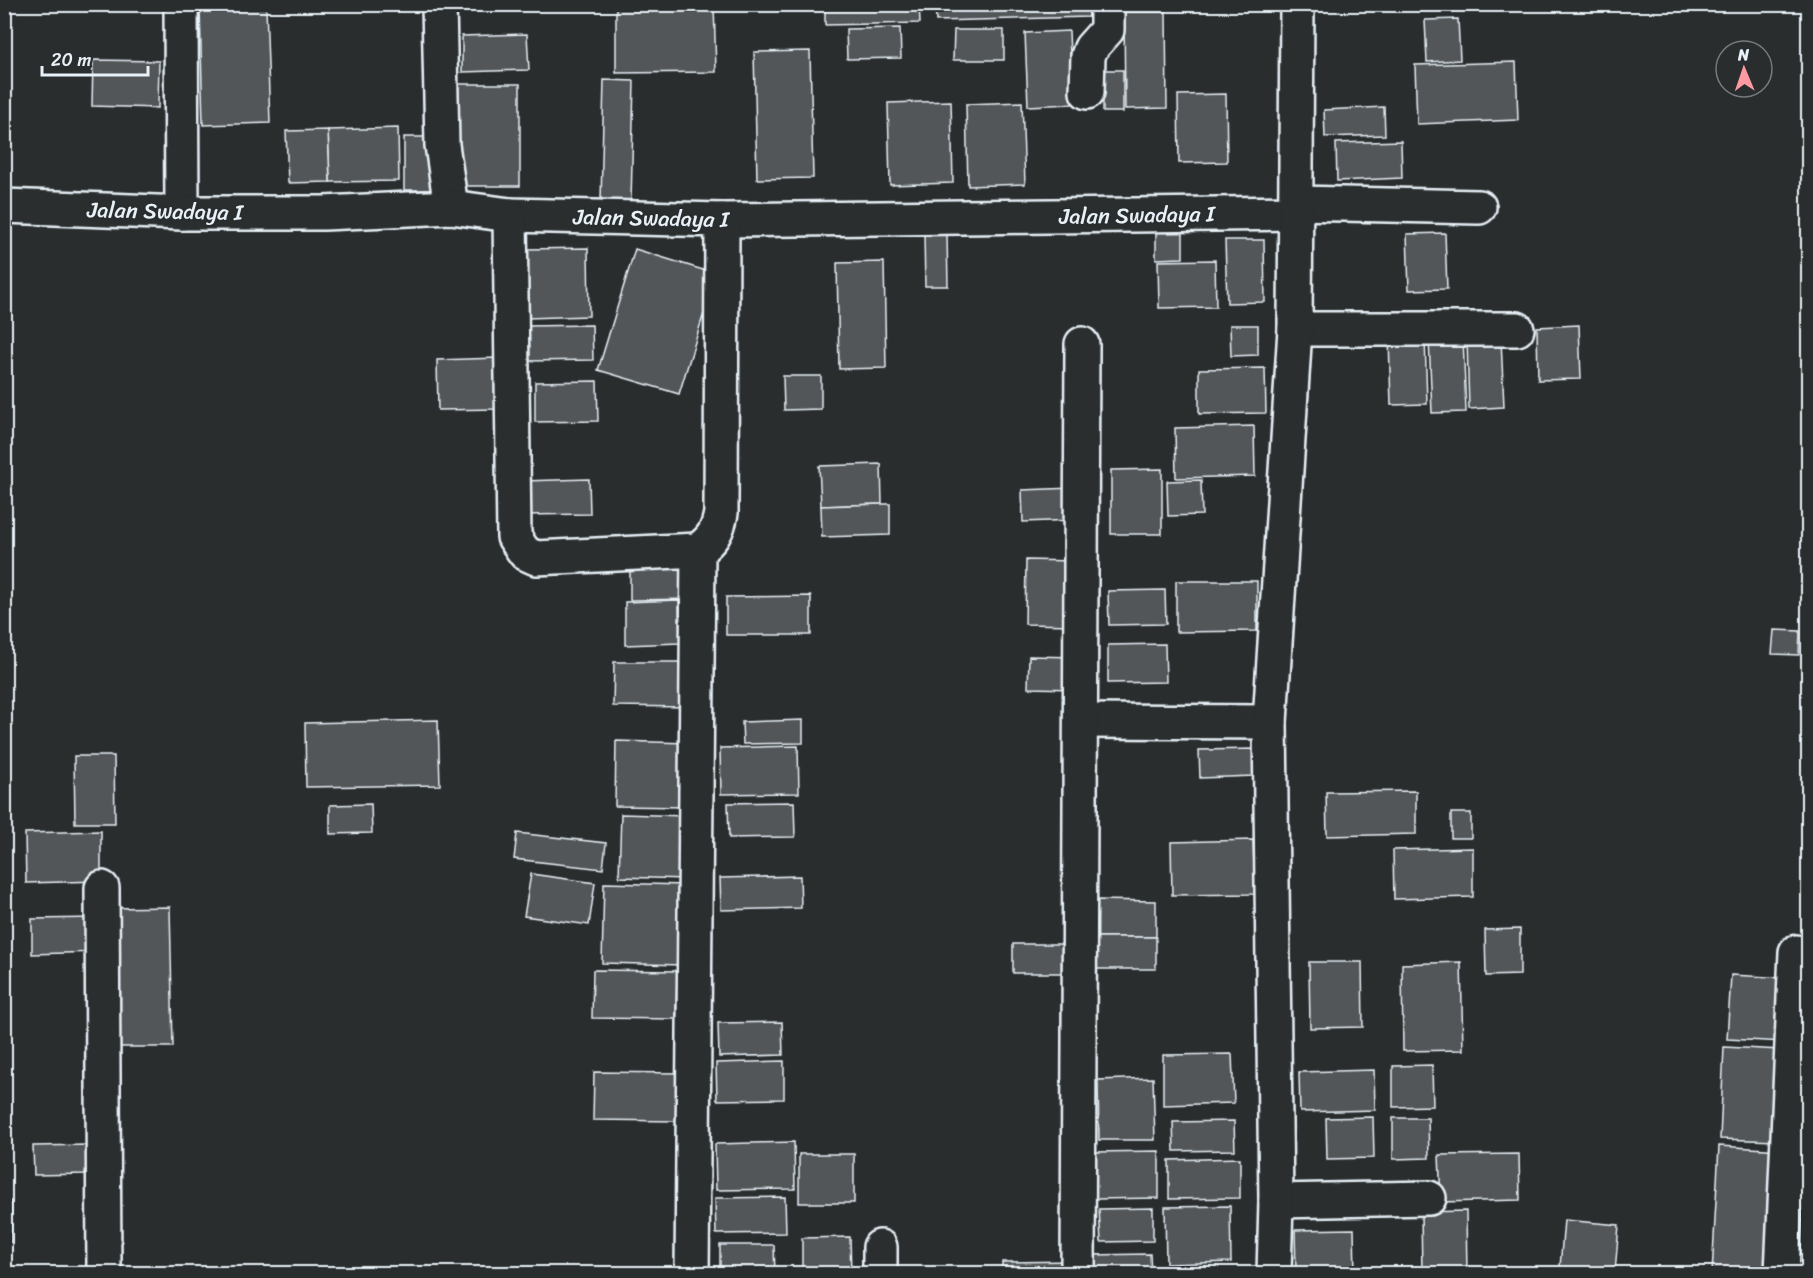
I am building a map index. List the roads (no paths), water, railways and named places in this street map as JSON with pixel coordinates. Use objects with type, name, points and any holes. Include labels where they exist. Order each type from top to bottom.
[{"type":"street","points":[[181,4],[182,213]]},
{"type":"street","points":[[439,4],[442,145],[450,207]]},
{"type":"street","points":[[1087,92],[1088,56],[1091,48],[1107,30],[1107,4]]},
{"type":"street","points":[[1274,1274],[1276,1201],[1270,722],[1295,329],[1298,208],[1297,4]]},
{"type":"street","name":"Jalan Swadaya I","points":[[4,206],[182,213],[324,213],[450,207],[510,215],[722,220],[1298,208],[1479,207]]},
{"type":"street","points":[[510,215],[514,537],[525,553],[536,558],[698,550],[716,533],[721,513],[722,220]]},
{"type":"street","points":[[1295,329],[1517,329]]},
{"type":"street","points":[[1078,1274],[1082,344]]},
{"type":"street","points":[[692,1274],[698,550]]},
{"type":"street","points":[[1081,721],[1270,722]]},
{"type":"street","points":[[102,888],[104,1274]]},
{"type":"street","points":[[1782,1274],[1796,952]]},
{"type":"street","points":[[1276,1201],[1429,1198]]}]
